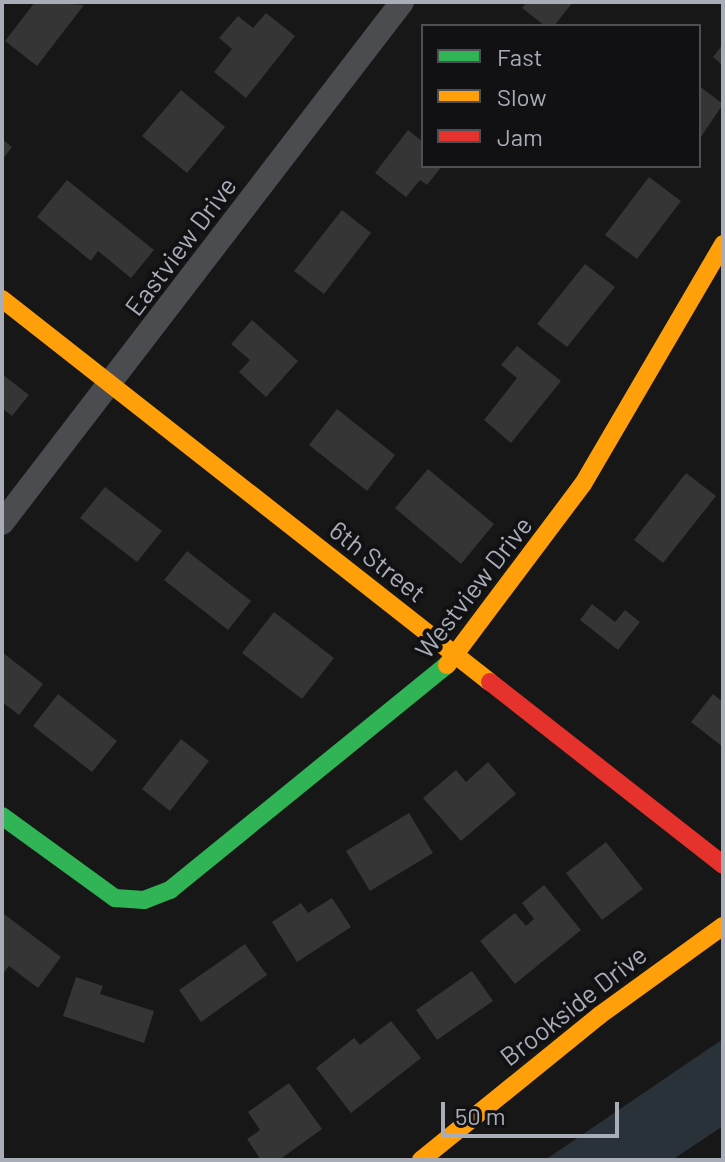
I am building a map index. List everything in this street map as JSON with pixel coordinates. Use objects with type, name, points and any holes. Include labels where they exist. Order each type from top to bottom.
[{"type":"street","name":"Eastview Drive","points":[[2,523],[402,2]]},
{"type":"street","name":"Westview Drive","points":[[2,816],[99,890],[132,901],[170,890],[432,682],[456,654],[583,484],[723,244]]},
{"type":"street","name":"6th Street","points":[[2,299],[723,865]]},
{"type":"street","name":"Brookside Drive","points":[[421,1160],[600,1015],[723,926]]},
{"type":"shaded area","points":[[723,1039],[723,1126],[672,1160],[545,1160]]},
{"type":"building","points":[[35,2],[84,5],[37,66],[5,41]]},
{"type":"building","points":[[527,2],[573,2],[556,24],[542,24],[522,8]]},
{"type":"building","points":[[266,13],[295,36],[246,98],[214,72],[232,49],[219,38],[238,16],[253,28]]},
{"type":"building","points":[[723,44],[723,66],[713,57]]},
{"type":"building","points":[[701,88],[723,104],[701,137]]},
{"type":"building","points":[[181,90],[225,127],[187,173],[142,136]]},
{"type":"building","points":[[408,130],[421,140],[421,168],[440,168],[427,185],[420,180],[406,197],[375,173]]},
{"type":"building","points":[[2,139],[12,147],[2,160]]},
{"type":"building","points":[[649,177],[681,201],[637,259],[605,235]]},
{"type":"building","points":[[67,180],[154,250],[131,278],[98,251],[91,261],[37,217]]},
{"type":"building","points":[[342,210],[371,233],[324,294],[294,271]]},
{"type":"building","points":[[585,264],[615,287],[567,347],[537,324]]},
{"type":"building","points":[[252,320],[298,361],[266,397],[239,372],[250,360],[231,344]]},
{"type":"building","points":[[517,346],[561,381],[511,443],[484,420],[517,378],[501,365]]},
{"type":"building","points":[[2,374],[29,395],[12,416],[2,408]]},
{"type":"building","points":[[337,409],[395,455],[367,491],[309,445]]},
{"type":"building","points":[[428,469],[494,524],[461,564],[395,508]]},
{"type":"building","points":[[686,473],[716,496],[663,563],[634,540]]},
{"type":"building","points":[[105,487],[162,531],[137,562],[80,518]]},
{"type":"building","points":[[187,551],[251,601],[228,630],[164,580]]},
{"type":"building","points":[[592,604],[615,622],[625,610],[640,622],[618,650],[580,620]]},
{"type":"building","points":[[274,612],[334,658],[302,699],[242,653]]},
{"type":"building","points":[[2,652],[43,684],[19,715],[2,702]]},
{"type":"building","points":[[58,694],[117,741],[92,772],[33,726]]},
{"type":"building","points":[[713,694],[723,702],[723,747],[691,722]]},
{"type":"building","points":[[181,739],[209,761],[170,811],[142,789]]},
{"type":"building","points":[[488,762],[516,794],[461,841],[423,798],[456,770],[466,782]]},
{"type":"building","points":[[409,813],[433,853],[370,891],[346,851]]},
{"type":"building","points":[[606,842],[643,889],[602,920],[566,873]]},
{"type":"building","points":[[544,885],[581,930],[515,984],[480,941],[515,913],[526,926],[534,919],[522,903]]},
{"type":"building","points":[[332,898],[351,927],[297,962],[272,922],[301,903],[308,913]]},
{"type":"building","points":[[4,914],[61,957],[38,988],[9,966],[2,975]]},
{"type":"building","points":[[245,944],[267,975],[201,1022],[179,990]]},
{"type":"building","points":[[472,971],[493,1001],[437,1040],[416,1010]]},
{"type":"building","points":[[76,977],[103,986],[100,994],[154,1011],[144,1043],[63,1016]]},
{"type":"building","points":[[391,1021],[421,1058],[351,1113],[316,1068],[354,1038],[360,1045]]},
{"type":"building","points":[[289,1083],[322,1129],[279,1160],[261,1160],[247,1139],[260,1130],[248,1112]]},
{"type":"traffic: fast","points":[[2,816],[115,898],[144,900],[170,890],[447,665]]},
{"type":"traffic: slow","points":[[447,665],[583,484],[723,244]]},
{"type":"traffic: slow","points":[[2,299],[490,682]]},
{"type":"traffic: slow","points":[[421,1160],[600,1015],[723,926]]},
{"type":"traffic: jam","points":[[490,682],[723,865]]}]
